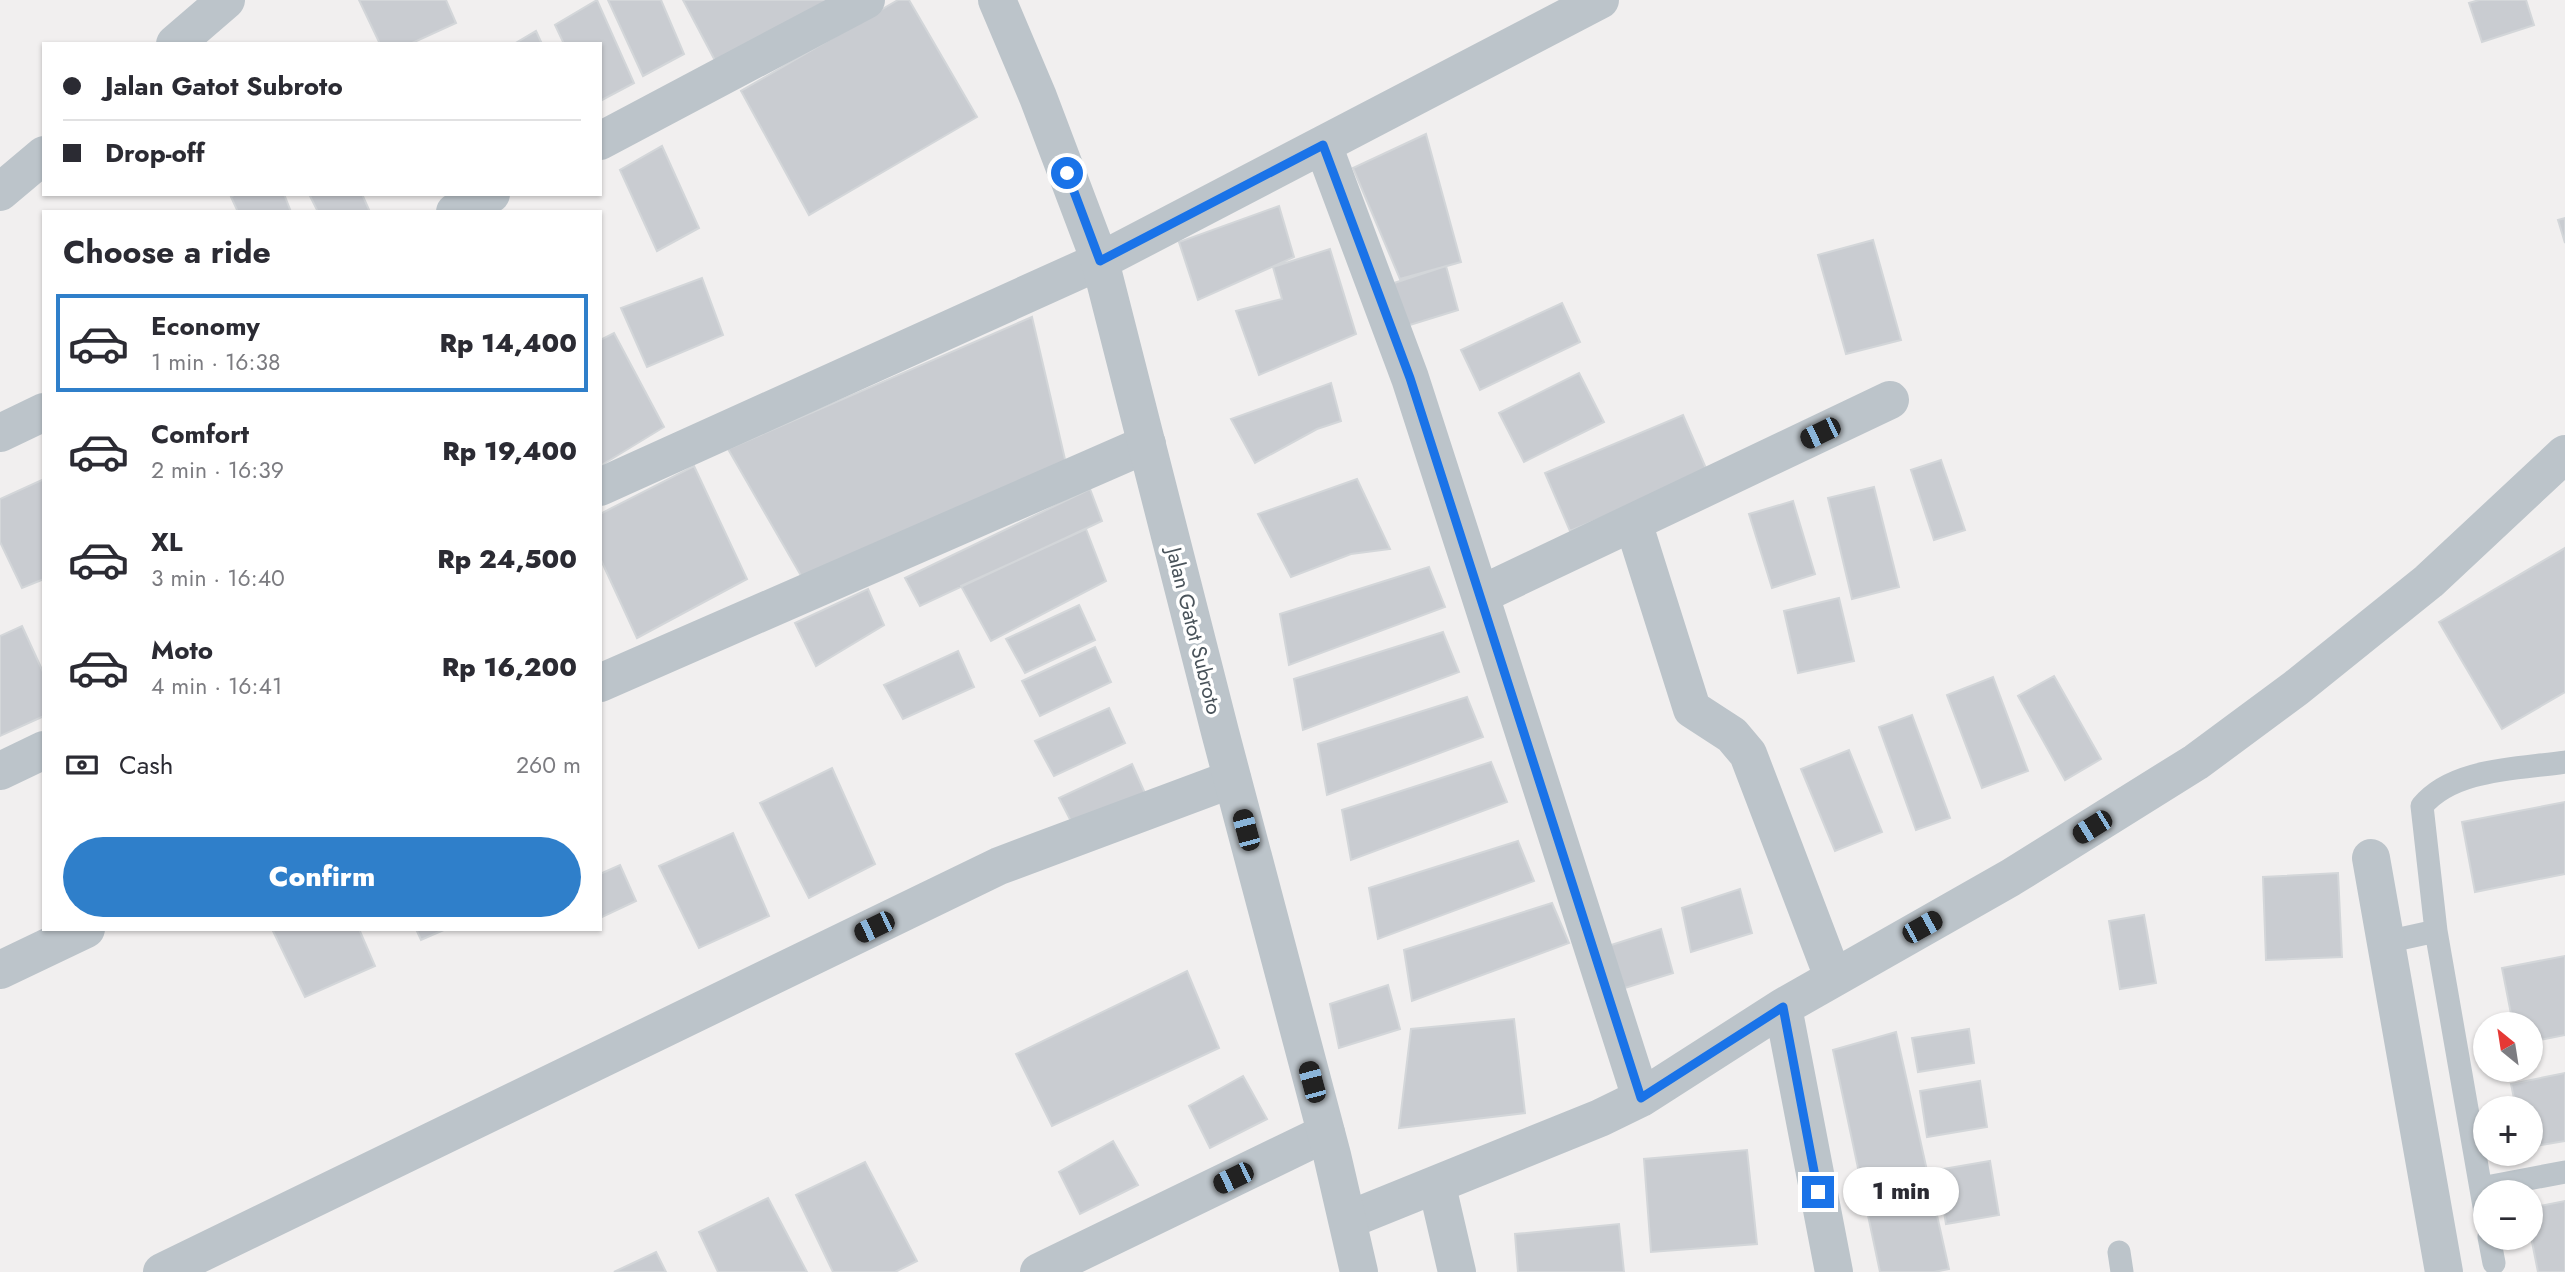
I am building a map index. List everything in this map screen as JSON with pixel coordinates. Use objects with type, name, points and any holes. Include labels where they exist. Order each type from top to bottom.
[{"type":"street","points":[[177,42],[226,0]]},
{"type":"street","points":[[602,140],[866,0]]},
{"type":"street","name":"Jalan Gatot Subroto","points":[[997,0],[1030,75],[1100,261],[1232,779],[1326,1133],[1359,1272]]},
{"type":"street","points":[[602,485],[1100,261],[1600,0]]},
{"type":"street","points":[[1323,145],[1410,378],[1641,1098]]},
{"type":"street","points":[[0,192],[42,157]]},
{"type":"street","points":[[459,210],[487,196]]},
{"type":"street","points":[[1480,595],[1890,400]]},
{"type":"street","points":[[0,433],[42,413]]},
{"type":"street","points":[[602,682],[1147,444]]},
{"type":"street","points":[[1348,1220],[1437,1186],[1641,1098],[1783,1007],[2010,878],[2196,762],[2296,688],[2428,581],[2565,454]]},
{"type":"street","points":[[1633,522],[1692,709],[1732,734],[1748,754],[1833,977]]},
{"type":"street","points":[[0,771],[42,751]]},
{"type":"street","points":[[162,1272],[999,866],[1232,779]]},
{"type":"street","points":[[2371,858],[2444,1272]]},
{"type":"street","points":[[0,970],[82,931]]},
{"type":"street","points":[[1783,1007],[1834,1272]]},
{"type":"street","points":[[1039,1272],[1326,1133]]},
{"type":"street","points":[[1437,1186],[1457,1272]]},
{"type":"lane","points":[[2480,1180],[2436,931],[2422,806],[2434,792],[2473,776],[2565,762]]},
{"type":"lane","points":[[2386,942],[2436,931]]},
{"type":"lane","points":[[2523,1180],[2565,1172]]},
{"type":"lane","points":[[2492,1250],[2494,1263]]},
{"type":"building","points":[[359,0],[446,0],[456,23],[414,42],[379,42]]},
{"type":"building","points":[[597,0],[634,83],[602,100],[602,42],[563,42],[555,25]]},
{"type":"building","points":[[608,0],[661,0],[684,54],[643,76]]},
{"type":"building","points":[[683,0],[836,0],[719,68]]},
{"type":"building","points":[[898,0],[909,0],[977,117],[809,215],[741,91]]},
{"type":"building","points":[[2479,0],[2526,0],[2534,25],[2482,42],[2469,3]]},
{"type":"building","points":[[536,31],[541,42],[517,42]]},
{"type":"building","points":[[1426,134],[1461,262],[1400,279],[1353,168]]},
{"type":"building","points":[[662,146],[699,228],[657,251],[620,170]]},
{"type":"building","points":[[285,196],[290,210],[237,210],[231,197]]},
{"type":"building","points":[[310,196],[363,196],[369,210],[317,210]]},
{"type":"building","points":[[1279,206],[1294,257],[1198,300],[1179,242]]},
{"type":"building","points":[[2565,218],[2565,243],[2558,220]]},
{"type":"building","points":[[1873,240],[1901,340],[1846,354],[1818,255]]},
{"type":"building","points":[[1330,249],[1356,334],[1259,375],[1236,311],[1282,299],[1273,267]]},
{"type":"building","points":[[1446,266],[1458,310],[1397,329],[1388,285]]},
{"type":"building","points":[[702,278],[723,335],[647,367],[621,308]]},
{"type":"building","points":[[1562,303],[1580,342],[1480,390],[1461,350]]},
{"type":"building","points":[[1032,317],[1067,468],[807,586],[728,449]]},
{"type":"building","points":[[614,333],[664,427],[602,465],[602,339]]},
{"type":"building","points":[[1579,373],[1604,422],[1524,462],[1499,413]]},
{"type":"building","points":[[1331,383],[1341,421],[1317,429],[1255,463],[1231,419]]},
{"type":"building","points":[[1683,415],[1708,473],[1570,531],[1545,473]]},
{"type":"building","points":[[1941,460],[1965,530],[1934,540],[1911,470]]},
{"type":"building","points":[[694,466],[747,579],[637,638],[602,562],[602,513]]},
{"type":"building","points":[[1357,479],[1390,549],[1351,554],[1291,577],[1258,514]]},
{"type":"building","points":[[42,480],[42,580],[22,588],[0,542],[0,499]]},
{"type":"building","points":[[1874,487],[1899,587],[1852,599],[1828,498]]},
{"type":"building","points":[[1090,489],[1102,521],[920,606],[905,578]]},
{"type":"building","points":[[1793,501],[1815,574],[1772,588],[1749,514]]},
{"type":"building","points":[[1086,529],[1106,581],[991,641],[961,586]]},
{"type":"building","points":[[2565,548],[2565,692],[2502,729],[2439,622]]},
{"type":"building","points":[[1429,567],[1445,607],[1289,665],[1280,614]]},
{"type":"building","points":[[868,589],[884,625],[816,666],[795,623]]},
{"type":"building","points":[[1839,598],[1854,661],[1798,673],[1784,611]]},
{"type":"building","points":[[1079,605],[1095,640],[1025,673],[1006,639]]},
{"type":"building","points":[[22,626],[42,670],[42,717],[0,736],[0,636]]},
{"type":"building","points":[[1443,632],[1459,672],[1303,730],[1294,679]]},
{"type":"building","points":[[1095,647],[1111,682],[1040,716],[1022,681]]},
{"type":"building","points":[[958,651],[974,687],[903,719],[884,685]]},
{"type":"building","points":[[2054,676],[2101,759],[2065,780],[2018,696]]},
{"type":"building","points":[[1993,677],[2028,771],[1982,788],[1947,695]]},
{"type":"building","points":[[1467,697],[1483,737],[1327,795],[1318,744]]},
{"type":"building","points":[[1109,708],[1125,743],[1054,776],[1035,741]]},
{"type":"building","points":[[1912,715],[1950,818],[1916,830],[1879,727]]},
{"type":"building","points":[[1849,750],[1882,832],[1835,851],[1801,769]]},
{"type":"building","points":[[1491,762],[1507,802],[1351,860],[1342,810]]},
{"type":"building","points":[[1132,764],[1148,800],[1077,833],[1059,798]]},
{"type":"building","points":[[832,768],[875,864],[809,898],[760,803]]},
{"type":"building","points":[[2565,802],[2565,874],[2475,892],[2462,822]]},
{"type":"building","points":[[733,833],[769,916],[699,948],[659,866]]},
{"type":"building","points":[[1518,841],[1534,881],[1378,939],[1369,888]]},
{"type":"building","points":[[620,865],[636,901],[602,917],[602,873]]},
{"type":"building","points":[[2338,873],[2342,957],[2266,960],[2263,877]]},
{"type":"building","points":[[1740,889],[1752,933],[1691,952],[1682,908]]},
{"type":"building","points":[[1552,903],[1569,943],[1412,1001],[1404,950]]},
{"type":"building","points":[[2144,915],[2156,983],[2120,989],[2109,921]]},
{"type":"building","points":[[1661,929],[1673,973],[1612,992],[1602,948]]},
{"type":"building","points":[[273,931],[360,931],[375,966],[305,997]]},
{"type":"building","points":[[417,931],[441,931],[421,940]]},
{"type":"building","points":[[2565,956],[2565,1035],[2543,1039],[2543,1012],[2511,1012],[2502,968]]},
{"type":"building","points":[[1187,971],[1219,1048],[1052,1126],[1016,1054]]},
{"type":"building","points":[[1388,985],[1400,1029],[1339,1048],[1330,1004]]},
{"type":"building","points":[[1514,1019],[1525,1113],[1399,1128],[1411,1029]]},
{"type":"building","points":[[1969,1029],[1974,1063],[1918,1072],[1912,1038]]},
{"type":"building","points":[[1896,1032],[1949,1269],[1934,1272],[1880,1272],[1833,1050]]},
{"type":"building","points":[[2565,1073],[2565,1141],[2543,1145],[2543,1096],[2514,1096],[2511,1084],[2543,1082],[2543,1077]]},
{"type":"building","points":[[1243,1076],[1267,1119],[1210,1148],[1189,1106]]},
{"type":"building","points":[[1980,1081],[1987,1127],[1927,1137],[1920,1091]]},
{"type":"building","points":[[1113,1141],[1138,1185],[1080,1214],[1059,1172]]},
{"type":"building","points":[[1747,1150],[1757,1244],[1651,1252],[1644,1159]]},
{"type":"building","points":[[1990,1161],[1999,1215],[1946,1224],[1937,1170]]},
{"type":"building","points":[[865,1162],[917,1261],[895,1272],[833,1272],[796,1195]]},
{"type":"building","points":[[768,1198],[807,1272],[718,1272],[699,1232]]},
{"type":"building","points":[[2565,1201],[2565,1272],[2538,1272],[2534,1250],[2543,1250],[2543,1205]]},
{"type":"building","points":[[1619,1224],[1624,1272],[1518,1272],[1515,1234]]},
{"type":"building","points":[[656,1252],[666,1272],[614,1272]]},
{"type":"route","points":[[1067,173],[1100,261],[1323,145],[1410,378],[1641,1098],[1783,1007],[1818,1192]]}]
